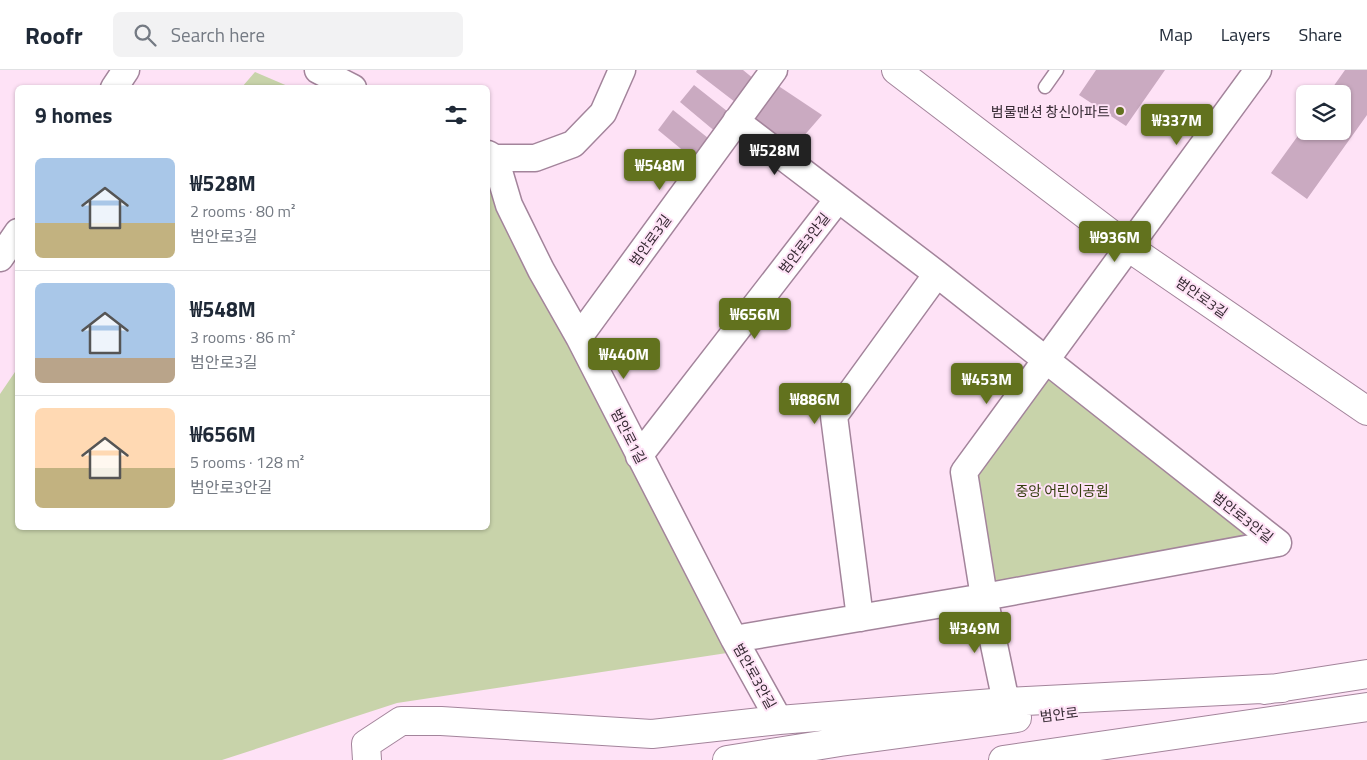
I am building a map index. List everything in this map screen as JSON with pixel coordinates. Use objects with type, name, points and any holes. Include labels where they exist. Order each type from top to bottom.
[{"type":"main road","name":"범안로3길","points":[[896,70],[1128,247],[1367,411]]},
{"type":"main road","name":"범안로","points":[[739,758],[996,721],[1282,688],[1367,674]]},
{"type":"main road","points":[[367,760],[366,744],[401,721],[441,721],[652,734],[779,720],[1006,702],[1282,688]]},
{"type":"main road","points":[[1003,760],[1367,707]]},
{"type":"main road","points":[[1136,760],[1244,726]]},
{"type":"street","points":[[116,85],[126,70]]},
{"type":"street","points":[[318,70],[347,85]]},
{"type":"street","points":[[491,156],[535,158],[573,144],[603,114],[622,70]]},
{"type":"street","name":"범안로3길","points":[[579,337],[774,70]]},
{"type":"street","points":[[1006,702],[984,597],[964,472],[1258,70]]},
{"type":"street","points":[[736,121],[838,199]]},
{"type":"street","name":"범안로1길","points":[[491,156],[509,205],[541,270],[579,337],[734,639]]},
{"type":"street","name":"범안로3안길","points":[[639,456],[838,199],[1278,543],[984,597],[734,639],[779,720]]},
{"type":"street","points":[[0,258],[15,236]]},
{"type":"street","points":[[860,618],[834,416],[936,274]]},
{"type":"lane","points":[[1045,87],[1057,70]]},
{"type":"green space","points":[[255,72],[285,85],[244,85]]},
{"type":"green space","points":[[490,192],[727,653],[397,703],[222,760],[0,760],[0,394],[15,372],[15,530],[490,530]]},
{"type":"green space","name":"중앙 어린이공원","points":[[1050,378],[1243,532],[1243,539],[997,584],[990,577],[974,473],[1044,380]]},
{"type":"building","points":[[697,70],[743,70],[754,79],[735,102],[696,72]]},
{"type":"building","name":"범물맨션 창신아파트","points":[[1096,70],[1165,70],[1126,126],[1079,95]]},
{"type":"building","points":[[1345,70],[1367,70],[1367,115],[1351,137],[1351,85],[1334,85]]},
{"type":"building","points":[[694,85],[732,115],[717,133],[680,102]]},
{"type":"building","points":[[777,85],[822,115],[789,153],[747,121]]},
{"type":"building","points":[[673,110],[713,142],[697,162],[658,130]]},
{"type":"building","points":[[1296,138],[1296,140],[1349,140],[1307,199],[1271,173]]},
{"type":"place","name":"범물맨션 창신아파트","points":[[1120,111]]}]
